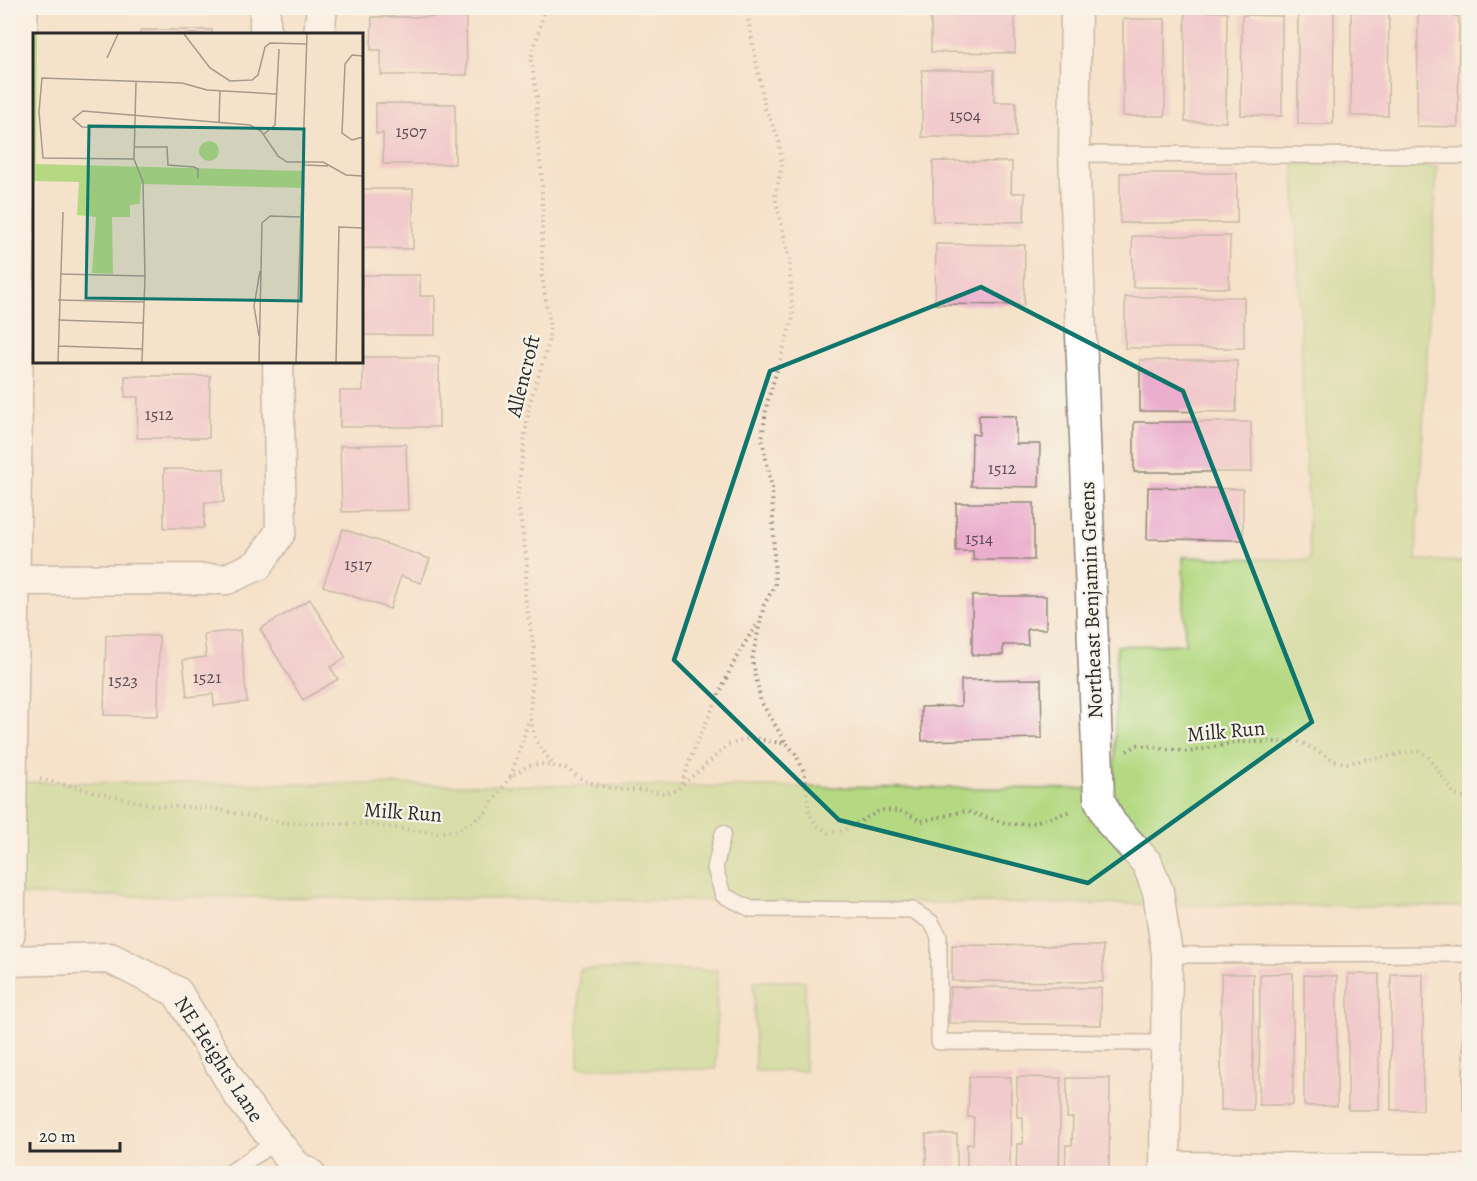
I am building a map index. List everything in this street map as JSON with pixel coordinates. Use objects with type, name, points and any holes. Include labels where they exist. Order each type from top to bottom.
[{"type":"street","points":[[8,934],[21,8]]},
{"type":"street","points":[[265,8],[265,33]]},
{"type":"street","points":[[320,33],[322,8]]},
{"type":"street","name":"Northeast Benjamin Greens","points":[[1076,8],[1074,154],[1099,799],[1111,823],[1147,863],[1158,891],[1167,954],[1165,1170]]},
{"type":"street","points":[[13,580],[226,579],[258,565],[281,531],[278,363]]},
{"type":"street","name":"NE Heights Lane","points":[[8,961],[110,958],[177,992],[240,1097],[274,1142],[296,1166],[310,1173]]},
{"type":"street","points":[[1165,1170],[1470,1170]]},
{"type":"lane","points":[[1074,154],[1470,156]]},
{"type":"lane","points":[[723,833],[715,868],[723,895],[751,909],[912,910],[931,922],[939,936],[939,1042],[1166,1043]]},
{"type":"lane","points":[[1167,954],[1470,954]]},
{"type":"lane","points":[[228,1173],[274,1142]]},
{"type":"path","name":"Allencroft","points":[[511,776],[530,717],[534,648],[525,597],[527,561],[517,498],[529,405],[549,346],[550,325],[542,276],[542,176],[537,136],[537,97],[531,59],[545,8]]},
{"type":"path","points":[[746,8],[765,108],[779,139],[782,165],[775,196],[789,258],[793,317],[767,403],[762,439],[772,488],[775,585],[764,605],[758,623],[752,659],[756,687],[766,712],[795,753],[805,774],[809,813],[817,825],[828,832],[843,831],[870,813],[881,810],[902,811],[921,820],[966,811],[1008,824],[1029,824],[1083,807],[1099,799]]},
{"type":"path","points":[[681,786],[693,747],[710,716],[724,678],[758,623]]},
{"type":"path","name":"Allencroft","points":[[530,717],[535,739],[554,766]]},
{"type":"path","points":[[511,776],[527,766],[554,766],[565,768],[585,781],[617,790],[663,793],[676,791],[728,746],[751,738],[787,744]]},
{"type":"path","name":"Milk Run","points":[[1120,759],[1128,750],[1138,745],[1189,752],[1237,742],[1301,742],[1335,762],[1347,763],[1417,751],[1427,755],[1455,795],[1470,800]]},
{"type":"path","name":"Milk Run","points":[[10,780],[48,779],[72,789],[156,806],[210,808],[284,823],[365,824],[437,833],[458,830],[485,813],[511,776]]},
{"type":"highlighted area","points":[[981,287],[1183,391],[1312,722],[1088,883],[839,820],[674,660],[770,371]]},
{"type":"green space","points":[[1294,164],[1437,167],[1416,560],[1469,562],[1469,907],[8,895],[8,782],[1114,789],[1117,646],[1185,644],[1183,557],[1310,560]]},
{"type":"green space","points":[[579,969],[717,970],[716,1069],[578,1068]]},
{"type":"green space","points":[[754,981],[805,981],[805,1071],[755,1071]]},
{"type":"building","points":[[931,8],[1007,8],[1007,12],[1015,12],[1015,53],[931,52]]},
{"type":"building","points":[[1298,8],[1334,8],[1333,124],[1298,124]]},
{"type":"building","points":[[1185,11],[1227,12],[1226,122],[1185,122]]},
{"type":"building","points":[[1351,11],[1389,11],[1388,116],[1351,116]]},
{"type":"building","points":[[1242,15],[1282,16],[1282,116],[1241,115]]},
{"type":"building","points":[[1418,15],[1459,16],[1458,127],[1417,126]]},
{"type":"building","points":[[372,17],[466,17],[467,75],[381,75],[381,50],[371,50]]},
{"type":"building","points":[[1123,19],[1165,19],[1165,116],[1123,116]]},
{"type":"building","points":[[140,30],[212,30],[212,33],[140,33]]},
{"type":"building","points":[[922,70],[994,70],[994,102],[1016,102],[1016,137],[922,137]]},
{"type":"building","points":[[376,103],[455,104],[455,164],[383,164],[383,133],[376,134]]},
{"type":"building","points":[[933,161],[1012,162],[1011,193],[1025,193],[1024,222],[933,221]]},
{"type":"building","points":[[1120,173],[1237,173],[1237,223],[1120,223]]},
{"type":"building","points":[[363,189],[413,189],[413,249],[363,248]]},
{"type":"building","points":[[1132,236],[1230,236],[1229,288],[1133,287]]},
{"type":"building","points":[[936,244],[1025,245],[1024,305],[935,304]]},
{"type":"building","points":[[363,275],[420,275],[420,296],[435,296],[435,335],[363,335]]},
{"type":"building","points":[[1125,297],[1244,297],[1244,348],[1125,348]]},
{"type":"building","points":[[363,357],[439,357],[439,427],[340,427],[340,391],[363,391]]},
{"type":"building","points":[[1140,360],[1237,360],[1236,412],[1140,411]]},
{"type":"building","points":[[125,376],[210,376],[209,438],[137,438],[138,397],[125,397]]},
{"type":"building","points":[[979,415],[1016,416],[1016,444],[1040,444],[1039,487],[971,486],[972,434],[979,435]]},
{"type":"building","points":[[1134,422],[1251,422],[1252,472],[1134,472]]},
{"type":"building","points":[[406,444],[408,510],[342,512],[340,446]]},
{"type":"building","points":[[164,469],[224,469],[224,502],[205,502],[204,528],[164,528]]},
{"type":"building","points":[[1148,487],[1243,489],[1243,540],[1147,539]]},
{"type":"building","points":[[956,503],[1034,503],[1034,560],[973,560],[973,551],[956,551]]},
{"type":"building","points":[[343,529],[430,559],[421,583],[401,576],[390,609],[323,586]]},
{"type":"building","points":[[972,596],[1046,596],[1046,629],[1027,629],[1028,645],[1003,645],[1003,655],[972,655]]},
{"type":"building","points":[[310,599],[346,658],[330,667],[338,679],[303,700],[260,629]]},
{"type":"building","points":[[240,630],[247,702],[214,706],[213,694],[187,697],[183,660],[206,657],[204,634]]},
{"type":"building","points":[[106,635],[159,636],[158,716],[104,715]]},
{"type":"building","points":[[1041,679],[1042,738],[922,741],[921,707],[961,706],[961,680]]},
{"type":"building","points":[[952,945],[1103,946],[1103,982],[952,981]]},
{"type":"building","points":[[1293,973],[1293,1105],[1259,1105],[1260,974]]},
{"type":"building","points":[[1221,974],[1253,974],[1253,1110],[1221,1110]]},
{"type":"building","points":[[1348,974],[1379,974],[1379,1110],[1348,1110]]},
{"type":"building","points":[[1391,974],[1423,974],[1423,1110],[1391,1110]]},
{"type":"building","points":[[1304,975],[1337,976],[1337,1106],[1304,1106]]},
{"type":"building","points":[[1463,975],[1470,975],[1470,1111],[1463,1111]]},
{"type":"building","points":[[950,987],[1101,988],[1101,1025],[949,1023]]},
{"type":"building","points":[[969,1077],[1011,1077],[1010,1174],[967,1174],[967,1144],[973,1144],[974,1117],[968,1117]]},
{"type":"building","points":[[1017,1077],[1061,1078],[1059,1174],[1016,1174],[1017,1144],[1023,1144],[1023,1117],[1017,1117]]},
{"type":"building","points":[[1067,1078],[1110,1078],[1109,1174],[1065,1174],[1066,1145],[1072,1145],[1073,1118],[1067,1118]]},
{"type":"building","points":[[926,1134],[957,1134],[957,1174],[926,1174]]}]
